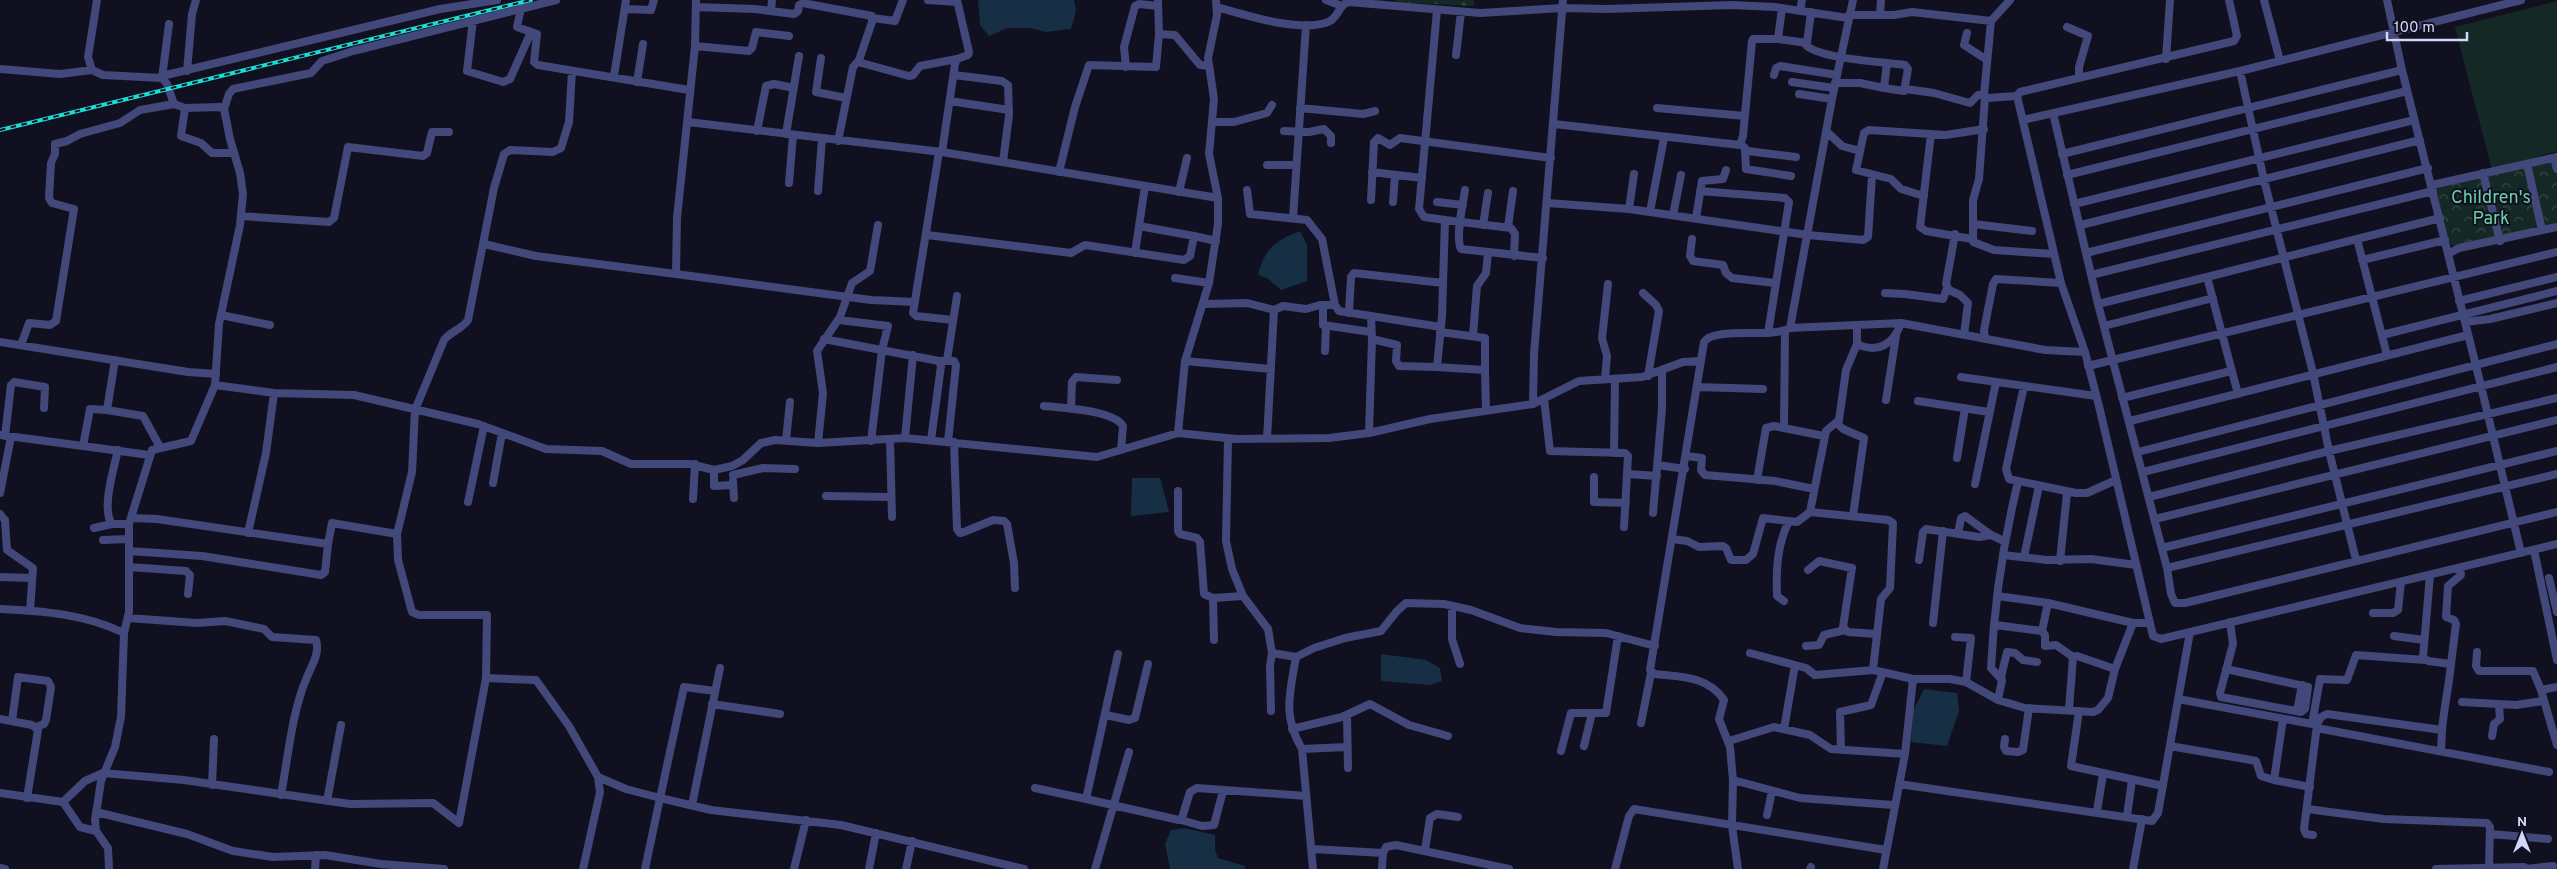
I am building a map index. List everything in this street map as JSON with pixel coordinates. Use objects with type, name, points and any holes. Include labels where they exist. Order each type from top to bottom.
[{"type":"street","points":[[92,70],[88,57],[97,0]]},
{"type":"street","points":[[187,71],[192,14],[196,0]]},
{"type":"street","points":[[0,69],[60,74],[92,70],[103,75],[162,77],[440,10],[497,0]]},
{"type":"street","points":[[109,869],[108,848],[96,831],[96,812],[103,774],[115,747],[121,717],[124,633],[128,618],[130,521],[152,450],[191,441],[215,385],[221,315],[241,216],[242,194],[240,173],[224,109],[229,94],[233,89],[312,73],[325,60],[473,20],[556,0]]},
{"type":"street","points":[[614,76],[626,0]]},
{"type":"street","points":[[625,9],[651,10],[654,0]]},
{"type":"street","points":[[771,11],[772,0]]},
{"type":"street","points":[[676,274],[678,218],[695,46],[696,4],[794,14],[798,12],[799,5],[803,3],[895,21],[903,0]]},
{"type":"street","points":[[858,62],[909,76],[914,75],[920,66],[968,55],[969,49],[957,1],[928,0]]},
{"type":"street","points":[[1326,0],[1342,6]]},
{"type":"street","points":[[1800,11],[1802,0]]},
{"type":"street","points":[[1784,428],[1788,329],[1808,235],[1835,82],[1853,0]]},
{"type":"street","points":[[1880,15],[1881,0]]},
{"type":"street","points":[[2010,0],[1991,21],[1984,96],[1984,129],[1979,179],[1973,200],[1972,239],[1974,244],[1990,249],[2054,254]]},
{"type":"street","points":[[2166,58],[2170,0]]},
{"type":"street","points":[[1792,82],[1860,83],[1902,92],[1906,89],[1934,92],[1970,103],[1978,95],[2016,96],[2020,92],[2166,58],[2237,39],[2228,0]]},
{"type":"street","points":[[2264,0],[2280,61]]},
{"type":"street","points":[[2387,0],[2414,120],[2428,168],[2459,301],[2482,386],[2487,415],[2521,553]]},
{"type":"street","points":[[2023,120],[2240,71],[2521,0]]},
{"type":"street","points":[[1178,433],[1185,361],[1204,304],[1216,241],[1218,198],[1209,154],[1214,99],[1208,51],[1217,3],[1282,24],[1306,25],[1330,22],[1336,18],[1342,6],[1349,2],[1383,3],[1461,12],[1507,12],[1563,4],[1607,9],[1700,2],[1782,8],[1849,16],[1912,12],[1991,21]]},
{"type":"street","points":[[1059,172],[1075,107],[1089,65],[1126,67],[1156,67],[1159,34],[1158,3],[1135,6],[1124,47],[1126,67]]},
{"type":"street","points":[[1532,404],[1563,4]]},
{"type":"street","points":[[522,8],[517,27],[520,30],[535,33],[537,37],[536,64],[690,90]]},
{"type":"street","points":[[1778,39],[1782,8]]},
{"type":"street","points":[[1437,10],[1419,212],[1424,217],[1508,227],[1514,231],[1514,256]]},
{"type":"street","points":[[1456,55],[1461,12]]},
{"type":"street","points":[[1805,44],[1808,41],[1811,12]]},
{"type":"street","points":[[838,141],[853,67],[858,62],[873,18]]},
{"type":"street","points":[[473,20],[467,71],[503,82],[510,79],[531,32]]},
{"type":"street","points":[[169,24],[162,77],[167,84],[174,104]]},
{"type":"street","points":[[1293,218],[1306,25]]},
{"type":"street","points":[[2067,27],[2088,36],[2079,69],[2079,78]]},
{"type":"street","points":[[695,46],[749,51],[752,48],[756,32],[789,36]]},
{"type":"street","points":[[1967,33],[1964,45],[1987,60]]},
{"type":"street","points":[[1159,34],[1175,35],[1200,65],[1209,66]]},
{"type":"street","points":[[1791,176],[1746,169],[1744,116],[1752,41],[1754,39],[1778,39],[1805,44],[1809,50],[1840,57],[1908,66],[1906,89]]},
{"type":"street","points":[[638,82],[642,44]]},
{"type":"street","points":[[788,183],[794,88],[799,56]]},
{"type":"street","points":[[820,58],[816,92],[846,98]]},
{"type":"street","points":[[953,320],[914,315],[957,59]]},
{"type":"street","points":[[1884,88],[1887,63]]},
{"type":"street","points":[[1774,75],[1776,68],[1780,66],[1835,82]]},
{"type":"street","points":[[2062,154],[2402,70]]},
{"type":"street","points":[[63,802],[85,781],[103,774],[184,780],[350,804],[433,803],[459,823],[486,678],[487,615],[415,615],[410,608],[398,560],[397,534],[412,472],[415,410],[444,340],[450,333],[462,328],[468,320],[494,188],[504,154],[517,149],[553,152],[561,148],[569,122],[572,71]]},
{"type":"street","points":[[2240,71],[2252,130],[2313,374],[2334,474],[2356,560]]},
{"type":"street","points":[[954,75],[1006,83],[1009,88],[1009,110],[1003,162]]},
{"type":"street","points":[[757,131],[766,86],[774,84],[794,88]]},
{"type":"street","points":[[2067,175],[2407,91]]},
{"type":"street","points":[[1799,94],[1832,98]]},
{"type":"street","points":[[2016,96],[2061,283],[2088,366],[2153,636],[2156,639],[2557,544]]},
{"type":"street","points":[[950,101],[1009,110]]},
{"type":"street","points":[[21,345],[29,323],[50,325],[56,321],[74,209],[52,203],[49,198],[51,164],[55,154],[54,144],[67,141],[80,134],[120,123],[140,110],[174,104],[185,108],[220,106],[224,109]]},
{"type":"street","points":[[1212,122],[1234,122],[1267,113],[1272,105]]},
{"type":"street","points":[[185,108],[181,136],[201,142],[212,153],[234,153]]},
{"type":"street","points":[[1300,108],[1366,114],[1374,111]]},
{"type":"street","points":[[1657,108],[1744,116]]},
{"type":"street","points":[[2053,113],[2098,304],[2167,568],[2172,599],[2180,604],[2557,512]]},
{"type":"street","points":[[2074,204],[2414,120]]},
{"type":"street","points":[[688,122],[941,152],[1218,198]]},
{"type":"street","points":[[1554,124],[1744,146],[1796,157]]},
{"type":"street","points":[[1284,131],[1309,132],[1324,129],[1331,136],[1331,143]]},
{"type":"street","points":[[1924,196],[1901,189],[1891,179],[1872,176],[1856,170],[1866,130],[1952,134],[1984,129]]},
{"type":"street","points":[[1826,131],[1842,146],[1860,151]]},
{"type":"street","points":[[241,216],[329,222],[334,218],[348,147],[423,156],[427,153],[432,132],[449,132]]},
{"type":"street","points":[[1931,134],[1920,227],[1922,230],[1955,234],[1972,239]]},
{"type":"street","points":[[1371,200],[1375,140],[1380,138],[1390,145],[1400,138],[1551,158]]},
{"type":"street","points":[[1650,212],[1664,138]]},
{"type":"street","points":[[818,190],[822,139]]},
{"type":"street","points":[[2080,226],[2420,140]]},
{"type":"street","points":[[1180,192],[1187,158]]},
{"type":"street","points":[[2091,275],[2277,230],[2483,173],[2556,158],[2557,169]]},
{"type":"street","points":[[2527,164],[2542,230]]},
{"type":"street","points":[[1267,165],[1296,165]]},
{"type":"street","points":[[2086,253],[2428,168]]},
{"type":"street","points":[[1696,218],[1700,191],[1704,179],[1723,179],[1726,170]]},
{"type":"street","points":[[1372,172],[1422,178]]},
{"type":"street","points":[[2483,173],[2500,241]]},
{"type":"street","points":[[1629,209],[1634,174]]},
{"type":"street","points":[[1393,202],[1395,175]]},
{"type":"street","points":[[1673,215],[1681,176]]},
{"type":"street","points":[[1548,203],[1629,209],[1786,230],[1808,235],[1866,239],[1872,176]]},
{"type":"street","points":[[1135,253],[1145,186]]},
{"type":"street","points":[[1247,190],[1250,214],[1307,220],[1320,235],[1335,305],[1339,311],[1485,338],[1486,411]]},
{"type":"street","points":[[1465,190],[1460,222],[1459,245],[1461,249],[1543,258]]},
{"type":"street","points":[[1508,227],[1513,191]]},
{"type":"street","points":[[1700,191],[1786,198],[1789,202],[1768,333]]},
{"type":"street","points":[[1483,225],[1488,193]]},
{"type":"street","points":[[1437,202],[1463,205]]},
{"type":"street","points":[[2098,304],[2440,218]]},
{"type":"street","points":[[1437,367],[1441,329],[1445,220]]},
{"type":"street","points":[[1973,224],[2032,231]]},
{"type":"street","points":[[818,443],[823,393],[817,355],[824,339],[839,320],[852,283],[870,271],[878,225]]},
{"type":"street","points":[[1139,226],[1216,241]]},
{"type":"street","points":[[2448,254],[2459,248],[2500,241],[2557,227]]},
{"type":"street","points":[[1885,293],[1943,299],[1947,288],[1955,234]]},
{"type":"street","points":[[927,235],[1071,252],[1085,245],[1184,260],[1190,256],[1194,236]]},
{"type":"street","points":[[1692,239],[1690,256],[1693,261],[1723,265],[1726,273],[1732,278],[1775,283]]},
{"type":"street","points":[[2357,239],[2387,355]]},
{"type":"street","points":[[2362,260],[2445,240]]},
{"type":"street","points":[[484,244],[536,256],[847,296],[915,302]]},
{"type":"street","points":[[2088,366],[2222,335],[2373,296],[2557,252]]},
{"type":"street","points":[[1473,335],[1477,286],[1486,273],[1488,253]]},
{"type":"street","points":[[1348,312],[1351,277],[1354,273],[1443,283]]},
{"type":"street","points":[[2207,277],[2238,394]]},
{"type":"street","points":[[2459,301],[2557,277]]},
{"type":"street","points":[[1175,278],[1209,283]]},
{"type":"street","points":[[1985,339],[1984,330],[1994,281],[2006,279],[2061,283]]},
{"type":"street","points":[[1605,379],[1607,356],[1602,338],[1608,284]]},
{"type":"street","points":[[1947,288],[1960,295],[1968,303],[1964,335]]},
{"type":"street","points":[[2382,335],[2464,318],[2557,290]]},
{"type":"street","points":[[1643,293],[1656,305],[1659,311],[1648,376]]},
{"type":"street","points":[[931,440],[941,366],[953,320],[956,296]]},
{"type":"street","points":[[2104,326],[2212,298]]},
{"type":"street","points":[[1204,304],[1246,303],[1274,310],[1283,306],[1306,309],[1323,305],[1335,305]]},
{"type":"street","points":[[2464,318],[2490,319],[2557,303]]},
{"type":"street","points":[[1323,305],[1321,323],[1326,326],[1371,335],[1397,344],[1396,361],[1399,366],[1484,370]]},
{"type":"street","points":[[1267,439],[1274,310]]},
{"type":"street","points":[[221,315],[270,325]]},
{"type":"street","points":[[1369,433],[1371,316]]},
{"type":"street","points":[[839,320],[887,324],[889,328],[882,350],[871,441]]},
{"type":"street","points":[[1641,723],[1685,469],[1700,361],[1704,342],[1712,335],[1768,333],[1788,329],[1902,323],[2044,350],[2084,352]]},
{"type":"street","points":[[1886,400],[1896,336],[1902,323]]},
{"type":"street","points":[[1325,351],[1326,326]]},
{"type":"street","points":[[1837,423],[1846,370],[1857,344],[1856,326]]},
{"type":"street","points":[[2130,421],[2468,335]]},
{"type":"street","points":[[1857,344],[1872,350],[1882,346],[1896,336]]},
{"type":"street","points":[[824,339],[943,361],[954,361],[956,365],[951,442],[957,529],[960,532],[964,532],[993,520],[1004,520],[1007,524],[1014,563],[1015,588]]},
{"type":"street","points":[[0,342],[188,372],[216,374]]},
{"type":"street","points":[[2138,452],[2318,404],[2557,344]]},
{"type":"street","points":[[905,438],[913,355]]},
{"type":"street","points":[[107,410],[115,360]]},
{"type":"street","points":[[1185,361],[1271,369]]},
{"type":"street","points":[[215,385],[274,393],[354,396],[484,426],[546,449],[606,452],[631,464],[695,464],[714,470],[732,466],[767,441],[786,440],[818,443],[905,438],[1097,457],[1178,433],[1228,439],[1328,438],[1369,433],[1430,419],[1532,404],[1574,382],[1648,376],[1683,362],[1700,361]]},
{"type":"street","points":[[2143,472],[2324,424],[2557,367]]},
{"type":"street","points":[[2122,398],[2231,371]]},
{"type":"street","points":[[1653,513],[1658,465],[1662,372]]},
{"type":"street","points":[[1961,376],[2096,396]]},
{"type":"street","points":[[1071,408],[1072,382],[1076,377],[1116,380]]},
{"type":"street","points":[[1614,453],[1615,380]]},
{"type":"street","points":[[0,493],[11,384],[14,382],[45,387],[44,408]]},
{"type":"street","points":[[1975,484],[1996,382]]},
{"type":"street","points":[[2024,386],[2006,469],[2009,479],[2067,493],[2087,492],[2116,480]]},
{"type":"street","points":[[1697,387],[1763,389]]},
{"type":"street","points":[[248,533],[266,452],[274,393]]},
{"type":"street","points":[[2149,497],[2329,451],[2557,398]]},
{"type":"street","points":[[1544,399],[1550,451],[1614,453],[1628,456],[1624,527]]},
{"type":"street","points":[[1918,400],[1989,412]]},
{"type":"street","points":[[786,440],[790,402]]},
{"type":"street","points":[[1044,406],[1071,408],[1110,416],[1122,423],[1124,428],[1121,450]]},
{"type":"street","points":[[1956,458],[1965,408]]},
{"type":"street","points":[[83,446],[90,409],[143,416],[160,447]]},
{"type":"street","points":[[2155,519],[2557,420]]},
{"type":"street","points":[[1673,539],[1687,541],[1699,547],[1722,546],[1726,548],[1732,560],[1746,560],[1753,554],[1763,518],[1797,522],[1810,512],[1824,436],[1827,428],[1837,423]]},
{"type":"street","points":[[1837,423],[1843,429],[1864,438],[1853,516]]},
{"type":"street","points":[[468,502],[484,426]]},
{"type":"street","points":[[1756,480],[1766,428],[1784,428],[1824,436]]},
{"type":"street","points":[[493,483],[502,433]]},
{"type":"street","points":[[6,436],[149,455]]},
{"type":"street","points":[[890,439],[892,517]]},
{"type":"street","points":[[1228,439],[1226,541],[1232,569],[1242,596],[1268,629],[1272,653],[1270,666],[1272,711]]},
{"type":"street","points":[[112,524],[108,513],[110,488],[118,450]]},
{"type":"street","points":[[2162,548],[2557,451]]},
{"type":"street","points":[[1687,456],[1702,458],[1701,470],[1705,475],[1775,481],[1814,489]]},
{"type":"street","points":[[693,499],[695,464]]},
{"type":"street","points":[[1658,465],[1685,469]]},
{"type":"street","points":[[732,466],[734,498]]},
{"type":"street","points":[[733,475],[763,468],[795,468]]},
{"type":"street","points":[[714,470],[714,486],[733,485]]},
{"type":"street","points":[[1628,474],[1657,476]]},
{"type":"street","points":[[2167,568],[2347,523],[2557,474]]},
{"type":"street","points":[[1594,477],[1594,502],[1626,503]]},
{"type":"street","points":[[2001,677],[1991,668],[1997,596],[2004,541],[2018,482]]},
{"type":"street","points":[[2024,558],[2039,486]]},
{"type":"street","points":[[1178,491],[1178,531],[1180,534],[1197,538],[1200,542],[1204,594],[1213,598],[1242,596]]},
{"type":"street","points":[[2060,561],[2067,493]]},
{"type":"street","points":[[826,496],[890,497]]},
{"type":"street","points":[[1810,512],[1891,520],[1894,526],[1890,588],[1881,599],[1873,670]]},
{"type":"street","points":[[0,514],[5,520],[7,550],[11,555],[32,566],[30,611]]},
{"type":"street","points":[[1958,534],[1961,518],[1965,516],[1986,529],[1991,535],[2004,541]]},
{"type":"street","points":[[94,528],[130,521],[158,519],[328,544]]},
{"type":"street","points":[[1784,601],[1777,596],[1778,561],[1781,538],[1790,521]]},
{"type":"street","points":[[129,551],[202,556],[320,576],[325,572],[332,523],[397,534]]},
{"type":"street","points":[[1919,560],[1923,532],[1931,528],[1980,538],[1991,535]]},
{"type":"street","points":[[1933,623],[1944,531]]},
{"type":"street","points":[[103,540],[129,539]]},
{"type":"street","points":[[2534,550],[2557,660]]},
{"type":"street","points":[[2003,555],[2060,561],[2083,559],[2136,565]]},
{"type":"street","points":[[1808,570],[1819,561],[1852,568],[1843,622],[1845,630]]},
{"type":"street","points":[[129,567],[186,571],[190,575],[188,594]]},
{"type":"street","points":[[2441,751],[2444,697],[2450,682],[2456,624],[2456,621],[2448,618],[2446,614],[2448,586],[2461,575],[2460,568]]},
{"type":"street","points":[[2424,660],[2430,575]]},
{"type":"street","points":[[0,577],[32,578]]},
{"type":"street","points":[[2540,580],[2553,577],[2557,612]]},
{"type":"street","points":[[2373,613],[2393,613],[2398,610],[2401,582]]},
{"type":"street","points":[[1997,596],[2048,603],[2133,623],[2150,623]]},
{"type":"street","points":[[1213,598],[1214,640]]},
{"type":"street","points":[[1272,653],[1296,657],[1314,648],[1345,638],[1381,631],[1406,603],[1452,606],[1520,628],[1618,636],[1655,646]]},
{"type":"street","points":[[2048,603],[2042,631],[2045,635],[2045,646],[2056,645],[2073,657],[2077,656],[2115,669]]},
{"type":"street","points":[[1452,606],[1452,635],[1460,664]]},
{"type":"street","points":[[0,609],[73,615],[104,623],[124,633]]},
{"type":"street","points":[[128,618],[197,623],[225,621],[264,629],[272,637],[316,640],[318,645],[313,665],[304,683],[281,795]]},
{"type":"street","points":[[2226,669],[2308,687],[2306,709],[2297,711],[2221,697],[2220,693],[2226,669],[2233,644],[2230,622]]},
{"type":"street","points":[[1750,653],[1806,668],[1815,675],[1873,670],[1913,679],[1950,679],[1966,682],[1998,700],[2029,708],[2079,711],[2098,710],[2106,702],[2115,669],[2133,623]]},
{"type":"street","points":[[1995,625],[2042,631]]},
{"type":"street","points":[[1806,646],[1819,646],[1824,635],[1845,630],[1876,634]]},
{"type":"street","points":[[1899,784],[2097,811],[2152,821],[2157,817],[2190,632]]},
{"type":"street","points":[[1561,751],[1571,713],[1575,711],[1602,714],[1607,709],[1618,636]]},
{"type":"street","points":[[2394,636],[2424,640]]},
{"type":"street","points":[[1955,637],[1971,638],[1966,682]]},
{"type":"street","points":[[1998,700],[2007,652],[2016,653],[2023,660],[2037,662]]},
{"type":"street","points":[[2477,652],[2476,666],[2479,671],[2533,671],[2541,690],[2557,745]]},
{"type":"street","points":[[1086,799],[1118,654]]},
{"type":"street","points":[[2313,836],[2304,832],[2320,679],[2347,680],[2356,655],[2451,664]]},
{"type":"street","points":[[1296,657],[1288,706],[1292,729],[1302,748],[1313,869]]},
{"type":"street","points":[[2069,710],[2073,657]]},
{"type":"street","points":[[1106,715],[1129,720],[1135,718],[1148,664]]},
{"type":"street","points":[[1784,729],[1795,665]]},
{"type":"street","points":[[692,805],[720,668]]},
{"type":"street","points":[[1840,749],[1840,712],[1871,705],[1883,672]]},
{"type":"street","points":[[1651,673],[1699,679],[1714,688],[1724,700],[1719,719],[1729,741],[1733,780],[1732,826],[1738,869]]},
{"type":"street","points":[[0,718],[12,721],[36,727],[44,724],[51,687],[48,681],[18,677],[12,721]]},
{"type":"street","points":[[486,678],[536,680],[569,726],[598,777],[600,792],[583,869]]},
{"type":"street","points":[[1883,869],[1893,805],[1904,754],[1913,679]]},
{"type":"street","points":[[645,869],[684,687],[715,691]]},
{"type":"street","points":[[2541,690],[2557,687]]},
{"type":"street","points":[[2178,699],[2549,772]]},
{"type":"street","points":[[2462,702],[2499,705],[2543,701]]},
{"type":"street","points":[[712,704],[780,714]]},
{"type":"street","points":[[1292,729],[1347,715],[1366,704],[1373,704],[1409,725],[1448,736]]},
{"type":"street","points":[[2492,736],[2494,724],[2500,719],[2499,705]]},
{"type":"street","points":[[2005,739],[2004,747],[2006,751],[2021,752],[2028,724],[2029,708]]},
{"type":"street","points":[[2079,711],[2071,766],[2163,786]]},
{"type":"street","points":[[1584,746],[1592,713]]},
{"type":"street","points":[[2315,725],[2321,717],[2327,714],[2442,730]]},
{"type":"street","points":[[1347,715],[1348,768]]},
{"type":"street","points":[[2274,780],[2283,719]]},
{"type":"street","points":[[327,801],[341,725]]},
{"type":"street","points":[[27,798],[38,735],[36,727]]},
{"type":"street","points":[[1729,741],[1770,728],[1784,729],[1810,736],[1827,747],[1904,754]]},
{"type":"street","points":[[212,785],[214,739]]},
{"type":"street","points":[[2170,746],[2251,760],[2258,765],[2261,776],[2310,787]]},
{"type":"street","points":[[1302,748],[1347,747]]},
{"type":"street","points":[[1095,869],[1129,752]]},
{"type":"street","points":[[2097,811],[2103,774]]},
{"type":"street","points":[[598,777],[626,789],[692,805],[741,814],[806,820],[876,833],[1024,869]]},
{"type":"street","points":[[1733,780],[1800,798],[1893,805]]},
{"type":"street","points":[[2127,816],[2132,780]]},
{"type":"street","points":[[1035,788],[1202,826],[1214,825],[1224,791]]},
{"type":"street","points":[[1181,820],[1188,796],[1193,789],[1202,788],[1306,796]]},
{"type":"street","points":[[1767,815],[1772,791]]},
{"type":"street","points":[[0,793],[63,802],[80,827],[96,831]]},
{"type":"street","points":[[1615,869],[1629,816],[1634,809],[1886,850]]},
{"type":"street","points":[[2307,809],[2384,819],[2487,823],[2491,834],[2489,868]]},
{"type":"street","points":[[96,812],[187,834],[233,851],[273,857],[316,855],[444,869]]},
{"type":"street","points":[[1425,850],[1430,818],[1437,814],[1458,817]]},
{"type":"street","points":[[2133,869],[2142,819]]},
{"type":"street","points":[[794,869],[806,820]]},
{"type":"street","points":[[869,869],[876,833]]},
{"type":"street","points":[[2491,834],[2548,839]]},
{"type":"street","points":[[906,869],[912,841]]},
{"type":"street","points":[[1382,869],[1383,853],[1386,847],[1396,845],[1508,869]]},
{"type":"street","points":[[1312,849],[1383,853]]},
{"type":"street","points":[[315,869],[316,855]]},
{"type":"street","points":[[349,869],[350,860]]},
{"type":"street","points":[[2436,869],[2553,866]]},
{"type":"street","points":[[0,868],[5,869]]},
{"type":"green space","points":[[1396,0],[1474,0],[1474,6],[1395,2]]},
{"type":"green space","points":[[2557,1],[2557,151],[2492,170],[2455,27]]},
{"type":"green space","name":"Children's Park","points":[[2557,159],[2557,227],[2457,247],[2449,243],[2432,185]]},
{"type":"water","points":[[978,0],[1074,0],[1076,11],[1071,29],[1046,32],[1030,28],[1007,28],[989,36],[980,25]]},
{"type":"water","points":[[1300,231],[1307,245],[1307,281],[1281,290],[1267,278],[1258,275],[1264,258],[1272,247],[1284,238]]},
{"type":"water","points":[[1132,478],[1160,478],[1169,512],[1131,516]]},
{"type":"water","points":[[1381,654],[1426,660],[1440,668],[1442,681],[1430,685],[1381,681]]},
{"type":"water","points":[[1924,689],[1957,693],[1959,711],[1947,746],[1911,742],[1913,711]]},
{"type":"water","points":[[1184,828],[1215,835],[1215,850],[1218,858],[1245,866],[1245,869],[1170,869],[1165,844],[1171,830]]},
{"type":"railway","points":[[0,130],[531,0]]}]
